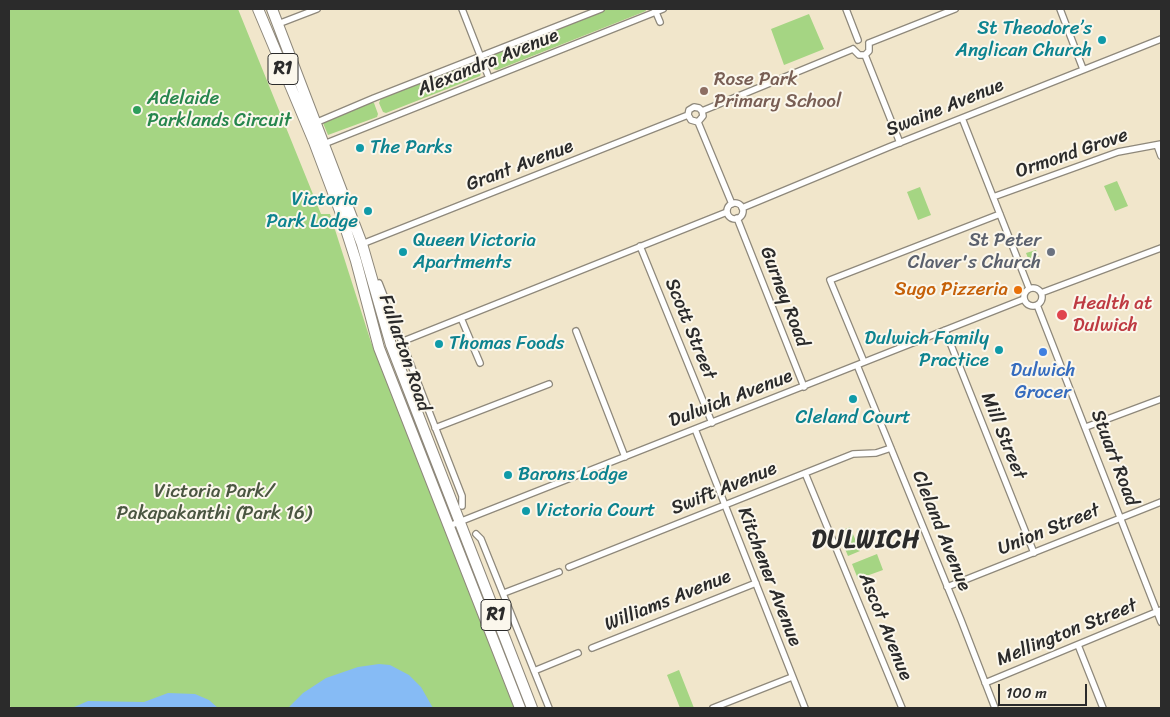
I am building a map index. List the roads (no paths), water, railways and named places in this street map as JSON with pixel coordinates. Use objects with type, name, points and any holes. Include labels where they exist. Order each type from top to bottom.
[{"type":"highway","name":"Fullarton Road","points":[[258,9],[312,126],[324,144],[390,344],[493,640],[520,708]]},
{"type":"highway","name":"Fullarton Road","points":[[272,9],[312,126],[357,246],[379,348],[504,636],[532,708]]},
{"type":"highway","points":[[266,29],[278,24]]},
{"type":"highway","points":[[392,381],[403,377]]},
{"type":"highway","points":[[493,640],[504,636]]},
{"type":"street","points":[[278,24],[317,9]]},
{"type":"street","points":[[462,9],[489,78]]},
{"type":"street","name":"Alexandra Avenue","points":[[312,126],[374,98],[601,9]]},
{"type":"street","name":"Alexandra Avenue","points":[[324,144],[655,10],[663,9]]},
{"type":"street","points":[[846,9],[858,40]]},
{"type":"street","points":[[869,43],[955,9]]},
{"type":"street","points":[[1060,9],[1083,69]]},
{"type":"street","points":[[655,10],[660,22]]},
{"type":"street","points":[[853,49],[854,43],[864,39],[869,43],[870,48],[865,55]]},
{"type":"street","name":"Swaine Avenue","points":[[742,208],[1161,39]]},
{"type":"street","points":[[853,49],[859,55],[865,55]]},
{"type":"street","points":[[702,111],[853,49]]},
{"type":"street","points":[[865,55],[900,143]]},
{"type":"street","points":[[698,122],[691,120],[688,116],[689,110],[694,107],[702,111]]},
{"type":"street","points":[[698,122],[703,116],[702,111]]},
{"type":"street","name":"Grant Avenue","points":[[357,246],[688,116]]},
{"type":"street","points":[[962,118],[1030,288]]},
{"type":"street","points":[[698,122],[732,204]]},
{"type":"street","points":[[1159,145],[1161,156]]},
{"type":"street","name":"Ormond Grove","points":[[993,197],[1118,152],[1159,145]]},
{"type":"street","points":[[732,204],[737,204],[742,208],[742,213],[737,218],[732,218],[727,212],[728,207],[732,204]]},
{"type":"street","points":[[401,342],[727,212]]},
{"type":"street","points":[[864,362],[830,280],[1000,214]]},
{"type":"street","name":"Gurney Road","points":[[737,218],[804,387]]},
{"type":"street","name":"Scott Street","points":[[640,246],[712,422]]},
{"type":"street","points":[[1041,293],[1161,248]]},
{"type":"street","name":"Fullarton Road","points":[[379,283],[462,496],[462,506]]},
{"type":"street","points":[[1030,288],[1035,288],[1041,293],[1042,299],[1036,305],[1029,305],[1024,299],[1026,292],[1030,288]]},
{"type":"street","name":"Dulwich Avenue","points":[[454,524],[1024,299]]},
{"type":"street","name":"Stuart Road","points":[[1036,305],[1159,611],[1161,622]]},
{"type":"street","points":[[462,318],[480,363]]},
{"type":"street","name":"Mill Street","points":[[945,330],[1034,553]]},
{"type":"street","points":[[576,331],[625,457]]},
{"type":"street","name":"Cleland Avenue","points":[[857,365],[948,587],[995,708]]},
{"type":"street","name":"Fullarton Road","points":[[403,377],[413,373]]},
{"type":"street","points":[[435,428],[549,384]]},
{"type":"street","points":[[1086,427],[1161,399]]},
{"type":"street","name":"Kitchener Avenue","points":[[695,429],[805,708]]},
{"type":"street","name":"Swift Avenue","points":[[569,567],[853,454],[876,453],[891,448]]},
{"type":"street","name":"Ascot Avenue","points":[[805,473],[902,708]]},
{"type":"street","name":"Union Street","points":[[948,587],[1161,502]]},
{"type":"street","points":[[476,534],[481,539],[504,593],[548,708]]},
{"type":"street","points":[[504,593],[559,572]]},
{"type":"street","name":"Williams Avenue","points":[[592,648],[756,582]]},
{"type":"street","name":"Mellington Street","points":[[985,683],[1159,611]]},
{"type":"street","points":[[504,636],[518,630]]},
{"type":"street","points":[[1078,645],[1103,708]]},
{"type":"street","points":[[534,671],[578,653]]},
{"type":"street","points":[[714,708],[792,677]]},
{"type":"water","points":[[379,664],[390,665],[409,675],[421,687],[433,708],[288,708],[303,693],[326,678],[358,667]]},
{"type":"water","points":[[168,693],[195,694],[209,700],[218,708],[72,708],[88,701],[144,702]]},
{"type":"place","name":"St Theodore’s Anglican Church","points":[[1102,40]]},
{"type":"place","name":"Rose Park Primary School","points":[[704,91]]},
{"type":"place","name":"Adelaide Parklands Circuit","points":[[137,110]]},
{"type":"place","name":"The Parks","points":[[360,148]]},
{"type":"place","name":"Victoria Park Lodge","points":[[368,211]]},
{"type":"place","name":"Queen Victoria Apartments","points":[[403,252]]},
{"type":"place","name":"St Peter Claver's Church","points":[[1051,252]]},
{"type":"place","name":"Sugo Pizzeria","points":[[1018,290]]},
{"type":"place","name":"Health at Dulwich","points":[[1062,315]]},
{"type":"place","name":"Thomas Foods","points":[[439,344]]},
{"type":"place","name":"Dulwich Family Practice","points":[[999,350]]},
{"type":"place","name":"Dulwich Grocer","points":[[1043,352]]},
{"type":"place","name":"Cleland Court","points":[[853,399]]},
{"type":"place","name":"Barons Lodge","points":[[508,475]]},
{"type":"place","name":"Victoria Court","points":[[526,511]]},
{"type":"district","name":"DULWICH","points":[[866,541]]},
{"type":"park label","name":"Victoria Park/ Pakapakanthi (Park 16)","points":[[214,503]]}]
